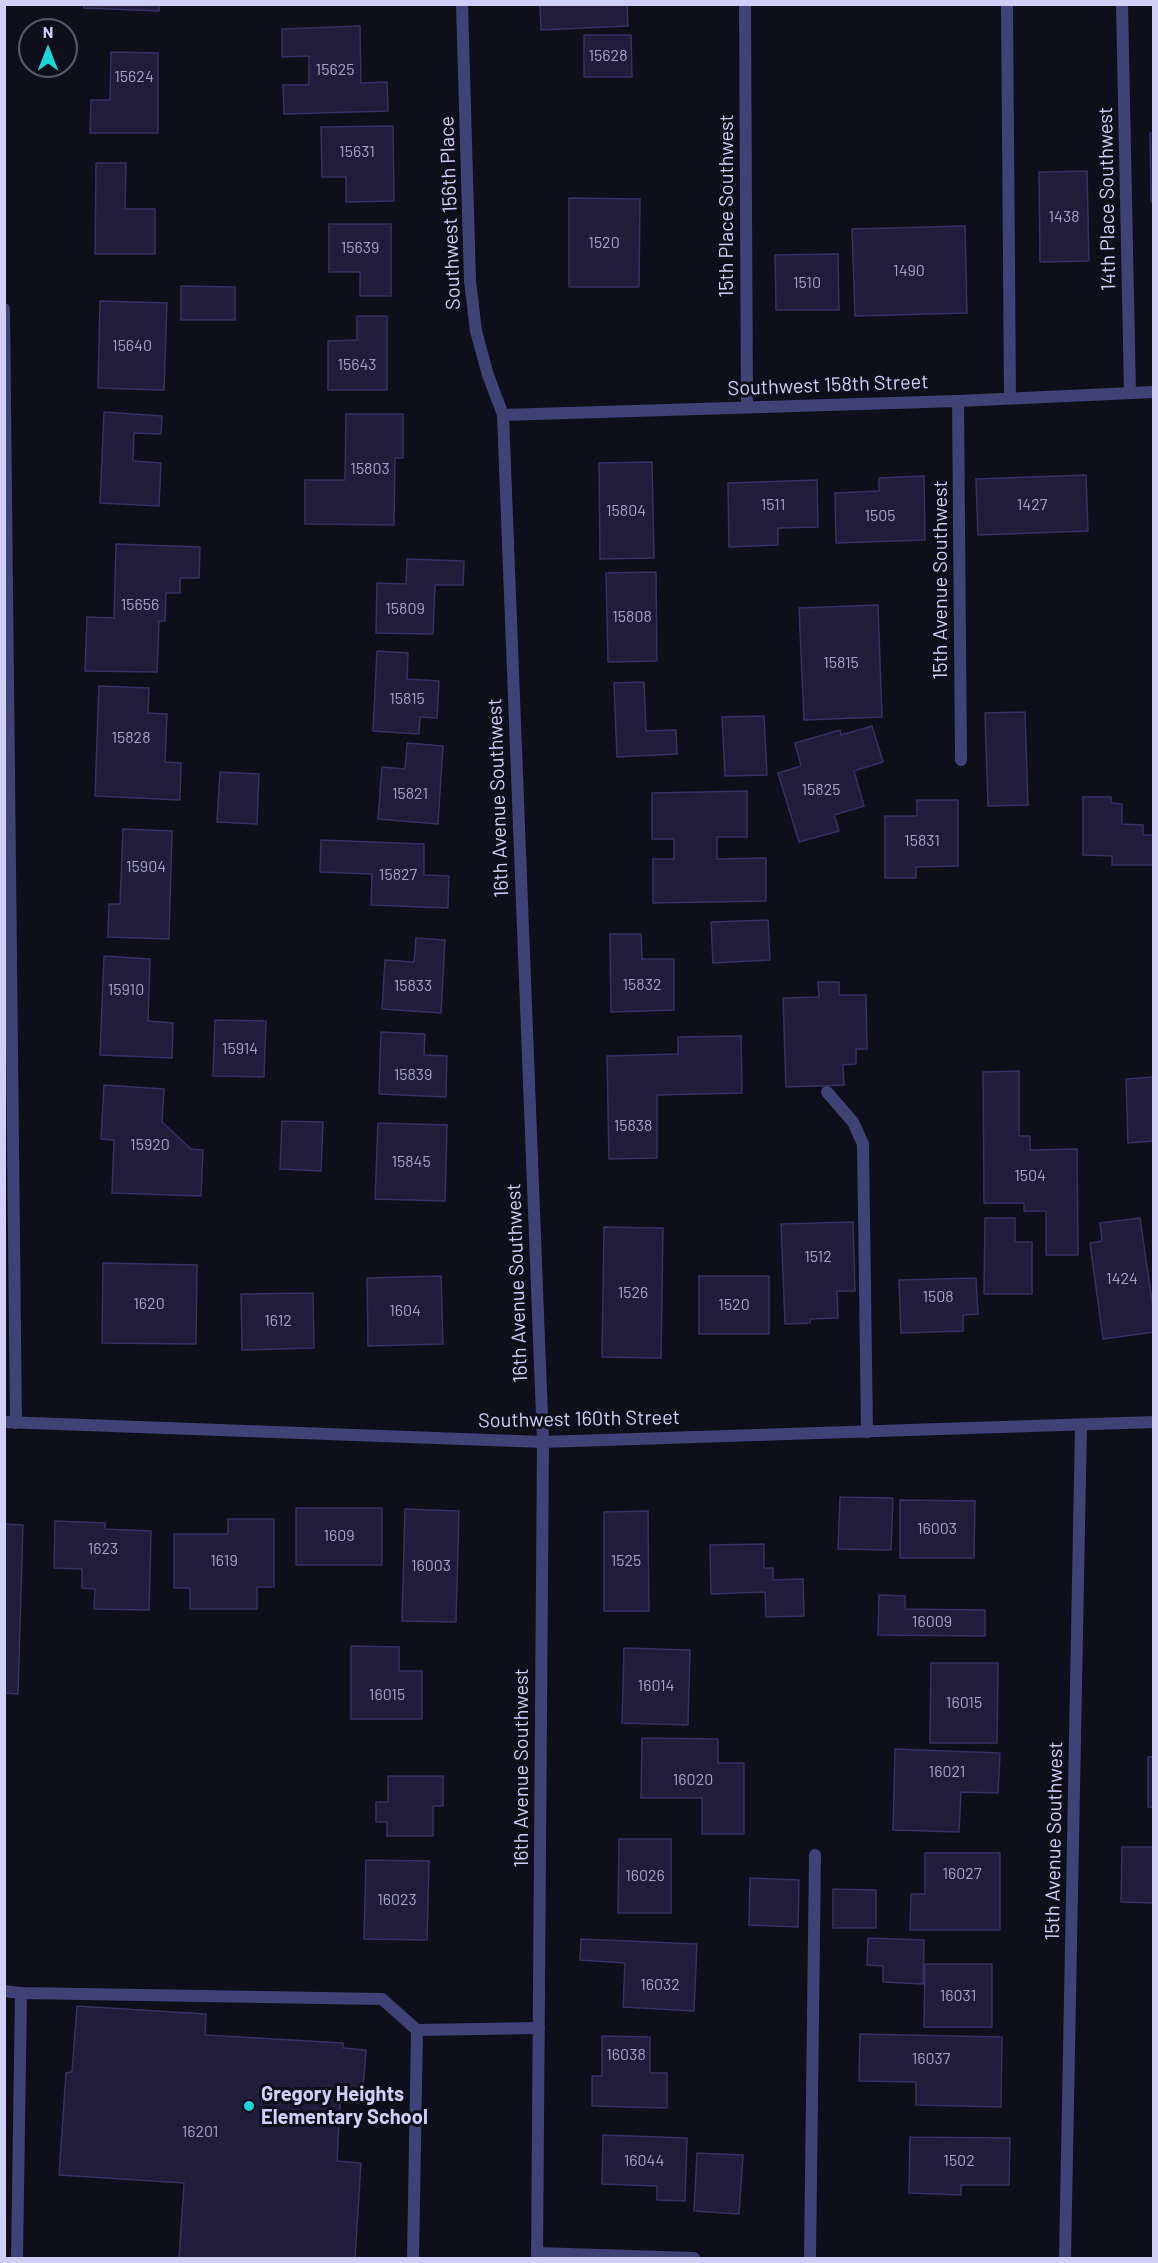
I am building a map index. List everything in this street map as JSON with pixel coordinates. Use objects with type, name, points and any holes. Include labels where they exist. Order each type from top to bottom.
[{"type":"street","name":"Southwest 156th Place","points":[[462,4],[470,281],[476,331],[488,375],[503,415]]},
{"type":"street","name":"15th Place Southwest","points":[[745,4],[747,406]]},
{"type":"street","points":[[1007,4],[1010,399]]},
{"type":"street","name":"14th Place Southwest","points":[[1122,4],[1130,393]]},
{"type":"street","points":[[4,309],[10,1423]]},
{"type":"street","name":"Southwest 158th Street","points":[[503,415],[958,401],[1154,392]]},
{"type":"street","name":"15th Avenue Southwest","points":[[958,401],[961,760]]},
{"type":"street","name":"16th Avenue Southwest","points":[[503,415],[543,1443],[537,2256]]},
{"type":"street","points":[[827,1092],[853,1122],[863,1144],[867,1431]]},
{"type":"street","name":"Southwest 160th Street","points":[[10,1423],[543,1443],[1154,1422]]},
{"type":"street","name":"15th Avenue Southwest","points":[[1065,2259],[1081,1425]]},
{"type":"street","points":[[810,2259],[815,1855]]},
{"type":"street","points":[[4,1991],[382,1998],[417,2030],[538,2028]]},
{"type":"street","points":[[17,2259],[21,1993]]},
{"type":"street","points":[[413,2259],[417,2030]]},
{"type":"street","points":[[537,2256],[694,2259]]},
{"type":"building","points":[[84,4],[159,4],[159,11],[84,8]]},
{"type":"building","points":[[540,4],[627,4],[628,26],[541,30]]},
{"type":"building","points":[[360,26],[361,83],[387,82],[388,111],[284,114],[283,85],[309,85],[309,56],[282,57],[282,29]]},
{"type":"building","points":[[584,35],[631,35],[632,77],[584,77]]},
{"type":"building","points":[[111,52],[158,53],[158,133],[90,133],[91,100],[110,100]]},
{"type":"building","points":[[393,126],[394,201],[346,202],[346,177],[322,177],[321,127]]},
{"type":"building","points":[[1150,133],[1154,133],[1154,202],[1151,202]]},
{"type":"building","points":[[96,163],[126,163],[125,209],[155,209],[155,254],[95,254]]},
{"type":"building","points":[[1087,171],[1089,261],[1040,262],[1039,172]]},
{"type":"building","points":[[569,198],[640,199],[639,287],[569,287]]},
{"type":"building","points":[[329,224],[391,224],[391,296],[360,296],[360,272],[329,272]]},
{"type":"building","points":[[965,226],[967,313],[855,316],[852,229]]},
{"type":"building","points":[[838,254],[839,310],[776,310],[775,255]]},
{"type":"building","points":[[181,286],[235,287],[235,320],[181,320]]},
{"type":"building","points":[[100,301],[167,303],[164,390],[98,388]]},
{"type":"building","points":[[357,316],[387,316],[387,390],[328,390],[328,341],[357,340]]},
{"type":"building","points":[[104,412],[162,416],[161,434],[134,433],[133,461],[161,463],[159,506],[100,503]]},
{"type":"building","points":[[346,414],[403,414],[403,458],[395,458],[394,525],[305,524],[305,480],[345,480]]},
{"type":"building","points":[[652,462],[654,558],[600,559],[599,463]]},
{"type":"building","points":[[1086,475],[1088,531],[978,535],[976,479]]},
{"type":"building","points":[[924,476],[925,540],[836,543],[835,493],[879,491],[879,478]]},
{"type":"building","points":[[817,480],[818,527],[778,528],[778,545],[729,547],[728,483]]},
{"type":"building","points":[[116,544],[200,547],[199,578],[180,578],[180,593],[166,593],[165,621],[159,621],[157,672],[85,671],[87,617],[114,618]]},
{"type":"building","points":[[407,559],[464,561],[463,585],[435,585],[433,634],[376,633],[377,583],[406,584]]},
{"type":"building","points":[[656,572],[657,661],[608,662],[606,573]]},
{"type":"building","points":[[878,605],[882,717],[804,720],[799,608]]},
{"type":"building","points":[[377,651],[408,653],[407,679],[439,681],[437,718],[420,717],[419,734],[373,731]]},
{"type":"building","points":[[644,682],[646,731],[676,730],[677,754],[617,757],[614,683]]},
{"type":"building","points":[[99,686],[149,688],[148,713],[167,714],[165,762],[181,763],[180,800],[95,796]]},
{"type":"building","points":[[1025,712],[1028,805],[988,806],[985,713]]},
{"type":"building","points":[[764,716],[767,775],[725,776],[722,717]]},
{"type":"building","points":[[872,726],[883,762],[854,771],[864,806],[834,815],[839,831],[799,842],[778,773],[801,766],[795,743],[840,730],[841,735]]},
{"type":"building","points":[[407,743],[443,746],[438,824],[378,819],[382,767],[405,769]]},
{"type":"building","points":[[220,772],[259,774],[257,824],[217,822]]},
{"type":"building","points":[[747,791],[747,837],[717,837],[717,859],[766,858],[766,901],[653,903],[653,859],[674,859],[674,839],[652,839],[652,793]]},
{"type":"building","points":[[1083,797],[1111,797],[1111,803],[1122,804],[1122,824],[1143,825],[1143,835],[1154,835],[1154,865],[1112,865],[1112,856],[1083,855]]},
{"type":"building","points":[[917,800],[958,800],[958,866],[916,867],[916,878],[885,878],[885,816],[917,816]]},
{"type":"building","points":[[123,829],[172,831],[169,939],[108,937],[109,904],[120,904]]},
{"type":"building","points":[[321,840],[424,844],[424,875],[449,876],[448,908],[371,905],[372,874],[320,872]]},
{"type":"building","points":[[768,920],[770,960],[713,963],[711,922]]},
{"type":"building","points":[[610,934],[641,934],[642,959],[674,959],[674,1010],[611,1012]]},
{"type":"building","points":[[416,938],[445,940],[441,1013],[382,1009],[385,960],[414,962]]},
{"type":"building","points":[[104,956],[150,959],[148,1021],[173,1023],[172,1058],[100,1055]]},
{"type":"building","points":[[818,982],[839,982],[839,995],[866,995],[867,1049],[856,1049],[856,1064],[843,1065],[844,1085],[786,1087],[783,998],[819,997]]},
{"type":"building","points":[[215,1020],[266,1021],[264,1077],[213,1076]]},
{"type":"building","points":[[381,1032],[425,1034],[424,1055],[447,1056],[446,1097],[379,1094]]},
{"type":"building","points":[[741,1036],[742,1093],[657,1095],[657,1158],[609,1159],[607,1056],[678,1054],[678,1037]]},
{"type":"building","points":[[1019,1071],[1019,1136],[1030,1136],[1030,1150],[1077,1149],[1078,1255],[1046,1255],[1046,1211],[1024,1211],[1024,1203],[984,1203],[983,1072]]},
{"type":"building","points":[[1154,1077],[1154,1141],[1128,1143],[1126,1079]]},
{"type":"building","points":[[104,1085],[164,1089],[162,1122],[191,1149],[203,1150],[201,1196],[112,1193],[114,1140],[101,1139]]},
{"type":"building","points":[[282,1121],[323,1122],[321,1171],[280,1169]]},
{"type":"building","points":[[378,1123],[447,1125],[445,1201],[375,1199]]},
{"type":"building","points":[[985,1218],[1015,1218],[1015,1242],[1032,1242],[1032,1294],[984,1294]]},
{"type":"building","points":[[1140,1218],[1154,1315],[1154,1332],[1103,1339],[1090,1243],[1102,1241],[1100,1223]]},
{"type":"building","points":[[853,1222],[855,1291],[837,1291],[838,1318],[810,1319],[810,1323],[785,1324],[781,1224]]},
{"type":"building","points":[[604,1227],[663,1228],[661,1358],[602,1357]]},
{"type":"building","points":[[103,1263],[197,1265],[196,1344],[102,1343]]},
{"type":"building","points":[[441,1276],[443,1344],[368,1346],[367,1278]]},
{"type":"building","points":[[699,1276],[769,1276],[769,1334],[699,1334]]},
{"type":"building","points":[[976,1278],[978,1314],[963,1315],[963,1331],[901,1333],[899,1280]]},
{"type":"building","points":[[313,1293],[314,1348],[242,1350],[241,1294]]},
{"type":"building","points":[[840,1497],[893,1498],[891,1550],[838,1549]]},
{"type":"building","points":[[900,1500],[975,1501],[974,1558],[900,1558]]},
{"type":"building","points":[[296,1508],[382,1508],[382,1565],[296,1565]]},
{"type":"building","points":[[405,1509],[459,1511],[456,1622],[402,1621]]},
{"type":"building","points":[[648,1511],[649,1611],[604,1611],[604,1512]]},
{"type":"building","points":[[228,1519],[274,1519],[274,1587],[257,1587],[257,1609],[190,1609],[190,1588],[174,1588],[174,1534],[228,1534]]},
{"type":"building","points":[[55,1521],[105,1523],[105,1529],[151,1531],[149,1610],[94,1609],[95,1589],[82,1588],[82,1569],[54,1568]]},
{"type":"building","points":[[4,1524],[23,1525],[18,1694],[4,1693]]},
{"type":"building","points":[[764,1544],[764,1568],[773,1568],[773,1580],[803,1579],[804,1616],[766,1617],[765,1592],[711,1594],[710,1545]]},
{"type":"building","points":[[879,1595],[905,1596],[905,1609],[985,1610],[985,1636],[878,1635]]},
{"type":"building","points":[[351,1646],[399,1647],[399,1671],[422,1671],[422,1719],[351,1719]]},
{"type":"building","points":[[624,1648],[690,1650],[688,1725],[622,1723]]},
{"type":"building","points":[[931,1663],[998,1663],[997,1743],[930,1743]]},
{"type":"building","points":[[642,1738],[718,1739],[718,1763],[744,1763],[744,1834],[702,1834],[702,1798],[641,1798]]},
{"type":"building","points":[[895,1749],[1000,1753],[998,1793],[961,1792],[959,1832],[893,1830]]},
{"type":"building","points":[[1148,1757],[1154,1757],[1154,1807],[1148,1807]]},
{"type":"building","points":[[388,1776],[443,1776],[443,1806],[433,1806],[433,1836],[387,1836],[387,1822],[376,1822],[376,1802],[388,1802]]},
{"type":"building","points":[[619,1839],[671,1839],[671,1913],[618,1913]]},
{"type":"building","points":[[1122,1847],[1154,1847],[1154,1903],[1121,1902]]},
{"type":"building","points":[[925,1853],[1000,1853],[1000,1930],[910,1930],[911,1894],[925,1894]]},
{"type":"building","points":[[366,1860],[429,1861],[427,1940],[364,1939]]},
{"type":"building","points":[[750,1878],[799,1880],[798,1927],[749,1925]]},
{"type":"building","points":[[833,1889],[876,1890],[876,1928],[833,1928]]},
{"type":"building","points":[[868,1938],[924,1940],[923,1984],[883,1982],[883,1966],[867,1965]]},
{"type":"building","points":[[581,1939],[697,1944],[694,2011],[623,2007],[625,1963],[580,1960]]},
{"type":"building","points":[[925,1964],[992,1964],[992,2027],[924,2027]]},
{"type":"building","points":[[77,2006],[206,2014],[205,2035],[343,2043],[343,2048],[366,2050],[362,2103],[340,2102],[337,2161],[361,2163],[355,2258],[179,2258],[184,2183],[59,2175],[66,2073],[72,2072]]},
{"type":"building","points":[[860,2034],[1002,2037],[1001,2107],[916,2105],[916,2082],[859,2081]]},
{"type":"building","points":[[602,2036],[650,2037],[650,2073],[667,2073],[667,2108],[592,2106],[592,2076],[602,2076]]},
{"type":"building","points":[[603,2135],[687,2138],[685,2201],[657,2200],[657,2186],[602,2184]]},
{"type":"building","points":[[910,2137],[1010,2138],[1009,2185],[961,2185],[961,2195],[909,2193]]},
{"type":"building","points":[[697,2153],[743,2155],[739,2214],[694,2211]]},
{"type":"place","name":"Gregory Heights Elementary School","points":[[249,2106]]}]
